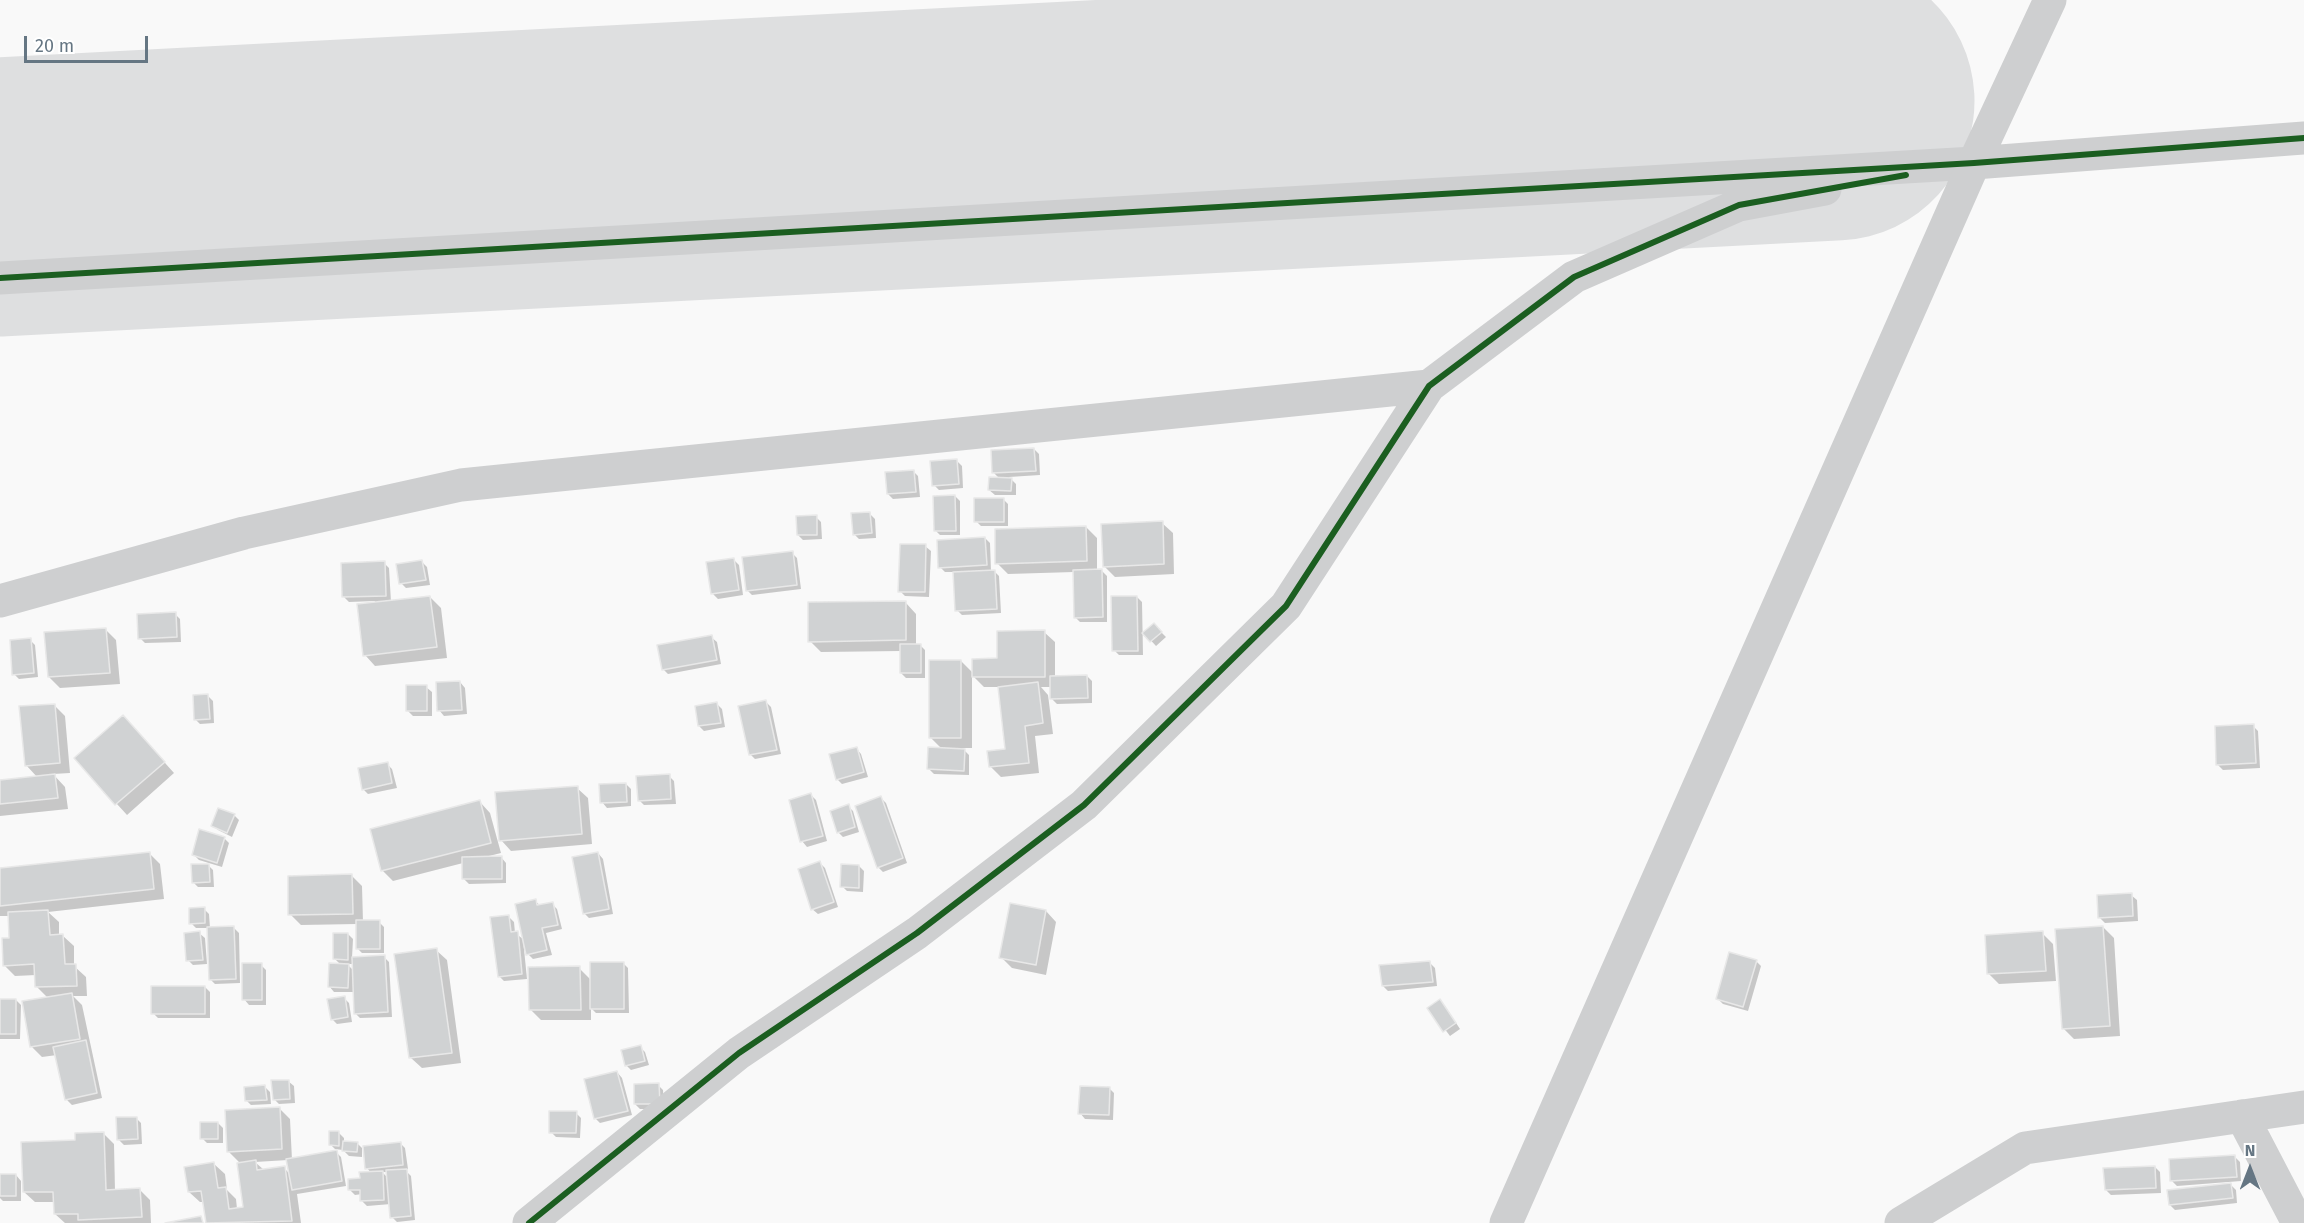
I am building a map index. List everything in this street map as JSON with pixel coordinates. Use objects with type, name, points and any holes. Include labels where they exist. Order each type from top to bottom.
[{"type":"street","points":[[1506,1223],[1974,163],[2050,0]]},
{"type":"street","points":[[0,278],[1974,163],[2304,138]]},
{"type":"street","points":[[529,1223],[739,1053],[917,933],[1084,805],[1286,606],[1429,386],[1574,277],[1739,205],[1974,163]]},
{"type":"street","points":[[0,602],[244,533],[461,485],[1429,386]]},
{"type":"street","points":[[1901,1223],[2025,1148],[2304,1107]]},
{"type":"street","points":[[2242,1116],[2298,1223]]},
{"type":"building","points":[[1034,448],[1036,471],[992,473],[991,450]]},
{"type":"building","points":[[957,459],[959,484],[932,486],[930,461]]},
{"type":"building","points":[[914,470],[916,492],[887,494],[885,472]]},
{"type":"building","points":[[989,477],[1012,478],[1011,491],[988,490]]},
{"type":"building","points":[[955,495],[956,531],[934,531],[933,496]]},
{"type":"building","points":[[974,498],[1004,498],[1004,522],[974,522]]},
{"type":"building","points":[[870,512],[872,533],[853,535],[851,513]]},
{"type":"building","points":[[817,515],[817,535],[797,535],[796,516]]},
{"type":"building","points":[[1163,521],[1164,564],[1103,567],[1101,524]]},
{"type":"building","points":[[1086,526],[1087,561],[995,564],[995,529]]},
{"type":"building","points":[[985,537],[987,565],[938,568],[937,540]]},
{"type":"building","points":[[900,544],[926,544],[925,592],[898,592]]},
{"type":"building","points":[[793,551],[797,585],[746,591],[742,557]]},
{"type":"building","points":[[734,558],[739,590],[711,594],[706,562]]},
{"type":"building","points":[[422,560],[426,580],[399,584],[396,564]]},
{"type":"building","points":[[385,561],[386,596],[342,597],[341,563]]},
{"type":"building","points":[[1102,569],[1103,617],[1074,618],[1073,570]]},
{"type":"building","points":[[995,570],[997,609],[955,611],[953,572]]},
{"type":"building","points":[[430,596],[437,647],[363,656],[357,604]]},
{"type":"building","points":[[1111,596],[1137,596],[1138,651],[1112,651]]},
{"type":"building","points":[[906,601],[906,640],[808,642],[808,602]]},
{"type":"building","points":[[176,612],[177,637],[138,639],[137,614]]},
{"type":"building","points":[[1154,623],[1162,632],[1150,642],[1142,633]]},
{"type":"building","points":[[106,628],[110,673],[48,677],[44,632]]},
{"type":"building","points":[[1045,630],[1045,677],[972,677],[972,659],[997,658],[997,631]]},
{"type":"building","points":[[712,635],[717,660],[662,670],[657,645]]},
{"type":"building","points":[[31,638],[34,673],[12,675],[10,640]]},
{"type":"building","points":[[900,644],[921,644],[921,673],[900,673]]},
{"type":"building","points":[[929,660],[961,660],[961,738],[929,738]]},
{"type":"building","points":[[1087,675],[1088,698],[1050,699],[1050,676]]},
{"type":"building","points":[[460,681],[462,710],[437,711],[436,682]]},
{"type":"building","points":[[1038,682],[1043,723],[1025,726],[1029,763],[989,767],[987,751],[1005,749],[998,687]]},
{"type":"building","points":[[406,685],[427,685],[427,711],[406,711]]},
{"type":"building","points":[[208,694],[210,719],[194,720],[193,695]]},
{"type":"building","points":[[766,700],[777,750],[749,755],[738,706]]},
{"type":"building","points":[[717,702],[721,723],[698,726],[695,706]]},
{"type":"building","points":[[55,704],[60,763],[25,766],[19,706]]},
{"type":"building","points":[[123,715],[165,762],[115,805],[74,758]]},
{"type":"building","points":[[2254,724],[2256,763],[2216,765],[2215,726]]},
{"type":"building","points":[[857,747],[864,772],[836,780],[829,754]]},
{"type":"building","points":[[928,747],[965,749],[964,771],[927,769]]},
{"type":"building","points":[[388,762],[392,783],[362,790],[358,768]]},
{"type":"building","points":[[55,774],[58,798],[0,804],[0,780]]},
{"type":"building","points":[[670,774],[671,799],[638,801],[636,776]]},
{"type":"building","points":[[626,783],[627,802],[600,803],[599,784]]},
{"type":"building","points":[[578,786],[582,834],[499,841],[495,792]]},
{"type":"building","points":[[811,793],[823,836],[800,842],[789,800]]},
{"type":"building","points":[[881,796],[903,858],[877,868],[855,806]]},
{"type":"building","points":[[480,800],[491,843],[381,871],[370,829]]},
{"type":"building","points":[[849,804],[855,827],[837,833],[830,811]]},
{"type":"building","points":[[218,808],[235,814],[227,833],[211,826]]},
{"type":"building","points":[[199,829],[225,837],[217,863],[192,855]]},
{"type":"building","points":[[150,852],[154,889],[0,906],[0,868]]},
{"type":"building","points":[[598,852],[609,909],[583,914],[572,857]]},
{"type":"building","points":[[502,856],[502,879],[462,879],[462,857]]},
{"type":"building","points":[[820,861],[834,902],[811,910],[798,869]]},
{"type":"building","points":[[191,864],[209,864],[210,882],[192,883]]},
{"type":"building","points":[[841,864],[859,865],[859,888],[840,887]]},
{"type":"building","points":[[352,874],[353,914],[288,915],[288,876]]},
{"type":"building","points":[[2132,893],[2133,916],[2098,918],[2097,895]]},
{"type":"building","points":[[536,899],[537,905],[553,902],[558,925],[542,928],[547,950],[526,955],[515,904]]},
{"type":"building","points":[[1010,903],[1046,910],[1036,965],[999,958]]},
{"type":"building","points":[[205,907],[205,923],[189,924],[189,908]]},
{"type":"building","points":[[48,910],[50,935],[63,934],[65,964],[76,964],[77,986],[35,987],[34,964],[3,966],[2,938],[9,938],[8,912]]},
{"type":"building","points":[[509,915],[511,932],[518,931],[522,974],[498,977],[490,917]]},
{"type":"building","points":[[356,920],[380,920],[380,949],[356,949]]},
{"type":"building","points":[[234,926],[236,979],[209,980],[207,927]]},
{"type":"building","points":[[2103,926],[2110,1026],[2062,1029],[2055,929]]},
{"type":"building","points":[[200,931],[203,960],[186,961],[184,933]]},
{"type":"building","points":[[2043,931],[2046,971],[1987,974],[1985,935]]},
{"type":"building","points":[[333,933],[348,933],[348,960],[333,959]]},
{"type":"building","points":[[437,948],[452,1053],[409,1058],[394,954]]},
{"type":"building","points":[[1729,952],[1757,960],[1743,1007],[1716,999]]},
{"type":"building","points":[[385,955],[388,1012],[354,1014],[352,957]]},
{"type":"building","points":[[1430,961],[1433,982],[1382,986],[1379,965]]},
{"type":"building","points":[[590,962],[624,962],[624,1009],[590,1009]]},
{"type":"building","points":[[242,963],[262,963],[262,1000],[242,1000]]},
{"type":"building","points":[[329,963],[349,964],[348,988],[328,987]]},
{"type":"building","points":[[580,966],[581,1010],[529,1010],[528,967]]},
{"type":"building","points":[[151,986],[205,986],[205,1014],[151,1014]]},
{"type":"building","points":[[72,993],[80,1039],[30,1047],[22,1001]]},
{"type":"building","points":[[345,996],[348,1017],[331,1020],[327,999]]},
{"type":"building","points":[[0,999],[16,999],[16,1034],[0,1034]]},
{"type":"building","points":[[1440,999],[1456,1023],[1443,1032],[1427,1008]]},
{"type":"building","points":[[86,1040],[97,1093],[65,1100],[53,1047]]},
{"type":"building","points":[[641,1045],[645,1061],[625,1066],[621,1050]]},
{"type":"building","points":[[617,1071],[628,1111],[594,1119],[584,1079]]},
{"type":"building","points":[[271,1080],[289,1080],[290,1099],[273,1100]]},
{"type":"building","points":[[659,1083],[660,1104],[634,1104],[634,1084]]},
{"type":"building","points":[[265,1085],[267,1100],[245,1101],[244,1087]]},
{"type":"building","points":[[1080,1086],[1110,1087],[1109,1115],[1078,1114]]},
{"type":"building","points":[[280,1107],[282,1149],[227,1152],[225,1110]]},
{"type":"building","points":[[549,1111],[577,1111],[576,1133],[549,1133]]},
{"type":"building","points":[[116,1117],[137,1117],[138,1139],[117,1140]]},
{"type":"building","points":[[200,1122],[218,1122],[218,1139],[200,1139]]},
{"type":"building","points":[[329,1131],[339,1131],[339,1146],[329,1145]]},
{"type":"building","points":[[104,1132],[106,1190],[140,1188],[142,1217],[78,1220],[78,1214],[54,1214],[53,1192],[23,1192],[21,1142],[75,1140],[75,1133]]},
{"type":"building","points":[[343,1141],[358,1142],[357,1152],[342,1151]]},
{"type":"building","points":[[401,1142],[403,1165],[365,1169],[363,1146]]},
{"type":"building","points":[[337,1150],[342,1181],[292,1190],[286,1159]]},
{"type":"building","points":[[2235,1155],[2237,1177],[2170,1181],[2169,1159]]},
{"type":"building","points":[[256,1160],[257,1170],[285,1166],[292,1221],[206,1223],[201,1191],[188,1192],[184,1167],[214,1162],[218,1188],[226,1187],[229,1209],[243,1207],[237,1163]]},
{"type":"building","points":[[2155,1166],[2156,1188],[2105,1190],[2103,1168]]},
{"type":"building","points":[[407,1169],[411,1216],[390,1218],[386,1170]]},
{"type":"building","points":[[383,1171],[384,1200],[360,1201],[360,1190],[348,1190],[348,1179],[360,1178],[359,1172]]},
{"type":"building","points":[[0,1174],[16,1174],[16,1196],[0,1196]]},
{"type":"building","points":[[2231,1183],[2233,1198],[2169,1205],[2167,1190]]},
{"type":"building","points":[[201,1216],[203,1223],[165,1223]]},
{"type":"runway","points":[[0,197],[1835,101]]},
{"type":"cycle path","points":[[0,278],[1974,163],[2304,138]]},
{"type":"cycle path","points":[[529,1223],[739,1053],[917,933],[1084,805],[1286,606],[1429,386],[1574,277],[1739,205],[1906,175]]}]
